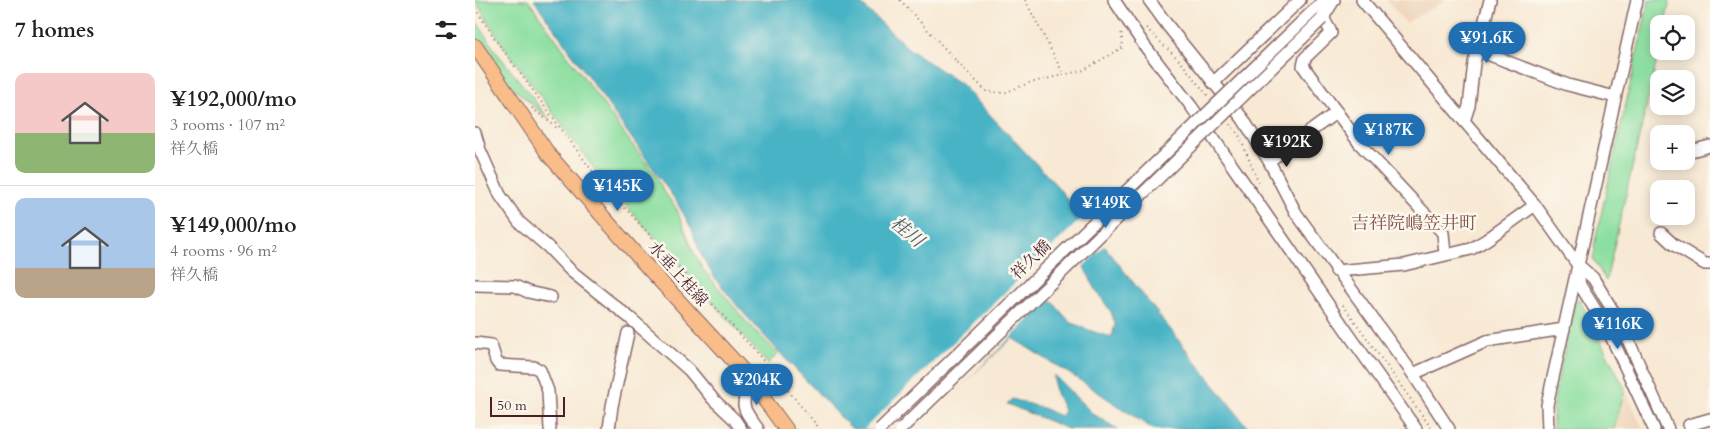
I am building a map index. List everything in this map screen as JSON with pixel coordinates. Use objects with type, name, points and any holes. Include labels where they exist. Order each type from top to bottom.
[{"type":"main road","name":"水垂上桂線","points":[[475,46],[549,155],[641,260],[744,372],[786,429]]},
{"type":"street","points":[[1114,0],[1144,45],[1191,106],[1327,304],[1416,429]]},
{"type":"street","points":[[1149,0],[1243,119],[1269,161],[1296,213],[1413,374],[1449,429]]},
{"type":"street","points":[[1213,83],[1300,0]]},
{"type":"street","name":"祥久橋","points":[[880,429],[1324,0]]},
{"type":"street","name":"祥久橋","points":[[901,429],[1323,18],[1333,0]]},
{"type":"street","points":[[1362,0],[1535,205],[1577,264],[1593,278],[1621,324],[1667,429]]},
{"type":"street","points":[[1464,121],[1469,106],[1470,83],[1477,50],[1490,0]]},
{"type":"street","points":[[1548,429],[1547,405],[1637,0]]},
{"type":"street","points":[[1323,18],[1331,33],[1305,58],[1303,66],[1359,144],[1443,233],[1445,254]]},
{"type":"street","points":[[1477,50],[1568,85],[1615,97]]},
{"type":"street","points":[[1269,161],[1337,112]]},
{"type":"street","points":[[475,133],[501,195],[519,222],[549,247],[571,271],[630,318],[689,370],[741,429]]},
{"type":"street","points":[[1695,150],[1710,146]]},
{"type":"street","points":[[1337,271],[1404,265],[1471,248],[1535,205]]},
{"type":"street","points":[[1661,233],[1674,245],[1705,264],[1710,264]]},
{"type":"street","points":[[1577,264],[1580,285],[1608,330],[1654,429]]},
{"type":"street","points":[[475,285],[515,286],[528,292],[551,298]]},
{"type":"street","points":[[1413,374],[1487,341],[1564,329]]},
{"type":"street","points":[[609,429],[612,406],[628,333]]},
{"type":"street","points":[[475,343],[491,345],[499,365],[534,367],[540,370],[548,391],[551,429]]},
{"type":"street","points":[[751,383],[743,400],[743,406],[745,412],[758,429]]},
{"type":"street","points":[[1689,426],[1710,419]]},
{"type":"path","points":[[900,0],[961,66],[987,90],[1004,92],[1029,83],[1084,70],[1123,48],[1122,34],[1119,26]]},
{"type":"path","points":[[1025,0],[1064,74]]},
{"type":"path","points":[[475,8],[497,42],[596,176],[756,352],[820,429]]},
{"type":"shaded area","points":[[1386,0],[1446,0],[1406,23]]},
{"type":"shaded area","points":[[1625,389],[1643,429],[1614,429]]},
{"type":"green space","points":[[475,0],[528,0],[656,176],[676,208],[694,253],[703,269],[744,319],[778,354],[768,364],[598,174],[500,41]]},
{"type":"green space","points":[[1649,0],[1670,0],[1667,15],[1650,15],[1650,60],[1657,60],[1655,70],[1650,70],[1650,90],[1606,281],[1593,259],[1594,246]]},
{"type":"green space","points":[[475,19],[494,49],[551,121],[499,76],[475,39]]},
{"type":"green space","points":[[1579,299],[1625,389],[1614,429],[1553,429],[1553,402],[1575,303]]},
{"type":"water","name":"桂川","points":[[534,0],[857,0],[908,48],[962,85],[1057,186],[1249,429],[1153,429],[1012,338],[915,429],[852,429],[739,308],[714,277],[700,253],[692,229],[676,201]],"holes":[[[1083,265],[1096,290],[1111,312],[1115,324],[1112,337],[1070,322],[1050,299]]]},
{"type":"water","points":[[1054,375],[1092,413],[1117,429],[1068,429],[1007,404],[1012,399],[1045,409],[1060,416],[1064,411],[1054,388]]},
{"type":"pier","points":[[1084,216],[1106,244],[918,429],[864,429]]},
{"type":"district","name":"吉祥院嶋笠井町","points":[[1414,223]]}]
